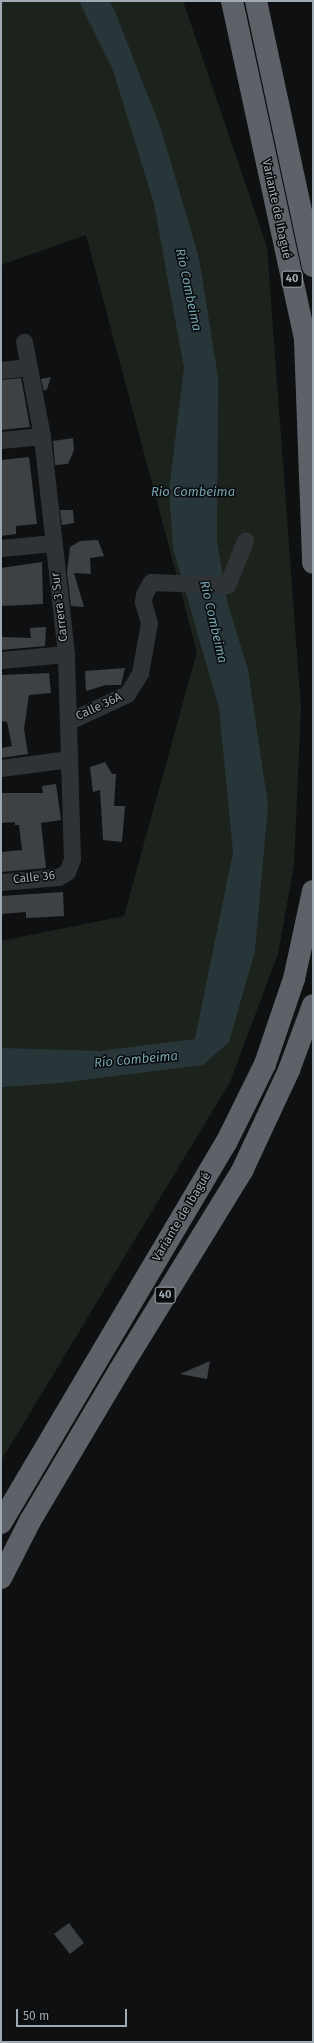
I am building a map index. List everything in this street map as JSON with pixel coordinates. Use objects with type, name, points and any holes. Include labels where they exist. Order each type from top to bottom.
[{"type":"highway","name":"Variante de Ibagué","points":[[232,1],[305,340],[313,562]]},
{"type":"highway","name":"Variante de Ibagué","points":[[256,1],[313,266]]},
{"type":"highway","name":"Variante de Ibagué","points":[[1,1523],[226,1143],[265,1064],[292,986],[313,891]]},
{"type":"highway","name":"40","points":[[1,1578],[30,1521],[242,1171],[289,1070],[313,1005]]},
{"type":"street","name":"Carrera 3 Sur","points":[[24,342],[42,436],[66,654],[72,859],[67,872]]},
{"type":"street","points":[[1,370],[28,366]]},
{"type":"street","points":[[1,440],[42,436]]},
{"type":"street","name":"Calle 36A","points":[[69,721],[126,694],[140,673],[149,623],[143,602],[144,594],[150,582],[227,584],[244,541]]},
{"type":"street","points":[[1,548],[53,543]]},
{"type":"street","points":[[1,660],[66,654]]},
{"type":"street","points":[[1,768],[69,759]]},
{"type":"street","name":"Calle 36","points":[[1,882],[58,877],[67,872]]},
{"type":"shaded area","points":[[1,1],[183,1],[267,247],[301,708],[294,865],[278,954],[230,1082],[1,1461],[1,941],[124,916],[197,652],[86,235],[1,265]]},
{"type":"water","name":"Rio Combeima","points":[[79,1],[109,1],[114,9],[161,129],[199,258],[218,377],[217,541],[227,601],[248,670],[268,805],[255,951],[229,1042],[203,1065],[60,1083],[1,1087],[1,1048],[100,1051],[195,1039],[233,852],[219,708],[173,548],[169,490],[184,368],[154,204],[113,70]]},
{"type":"building","points":[[51,377],[47,389],[44,391],[41,379]]},
{"type":"building","points":[[21,378],[30,427],[1,430],[1,380]]},
{"type":"building","points":[[73,438],[74,450],[68,464],[55,465],[53,441]]},
{"type":"building","points":[[29,457],[37,524],[16,526],[16,534],[1,536],[1,460]]},
{"type":"building","points":[[60,510],[73,510],[74,523],[62,525]]},
{"type":"building","points":[[98,540],[104,556],[90,558],[91,574],[74,573],[84,607],[71,606],[67,572],[70,547],[80,541]]},
{"type":"building","points":[[42,562],[43,604],[1,606],[1,568]]},
{"type":"building","points":[[46,627],[45,646],[1,650],[1,637],[31,638],[30,628]]},
{"type":"building","points":[[125,668],[121,685],[106,685],[86,691],[85,671]]},
{"type":"building","points":[[49,673],[51,693],[29,695],[24,729],[28,754],[1,758],[1,748],[12,746],[7,722],[1,721],[1,675]]},
{"type":"building","points":[[105,762],[112,774],[116,774],[114,806],[125,806],[122,842],[103,840],[100,790],[93,792],[90,767]]},
{"type":"building","points":[[56,784],[61,820],[41,823],[46,868],[1,872],[1,852],[22,850],[19,825],[15,825],[15,822],[1,823],[1,793],[43,793],[42,786]]},
{"type":"building","points":[[63,892],[64,916],[26,918],[26,912],[1,914],[1,896]]},
{"type":"building","points":[[210,1361],[207,1379],[180,1374]]},
{"type":"building","points":[[69,1923],[84,1943],[70,1954],[54,1934]]},
{"type":"water label","name":"Río Combeima","points":[[188,290]]},
{"type":"water label","name":"Río Combeima","points":[[213,622]]},
{"type":"water label","name":"Río Combeima","points":[[136,1060]]}]
